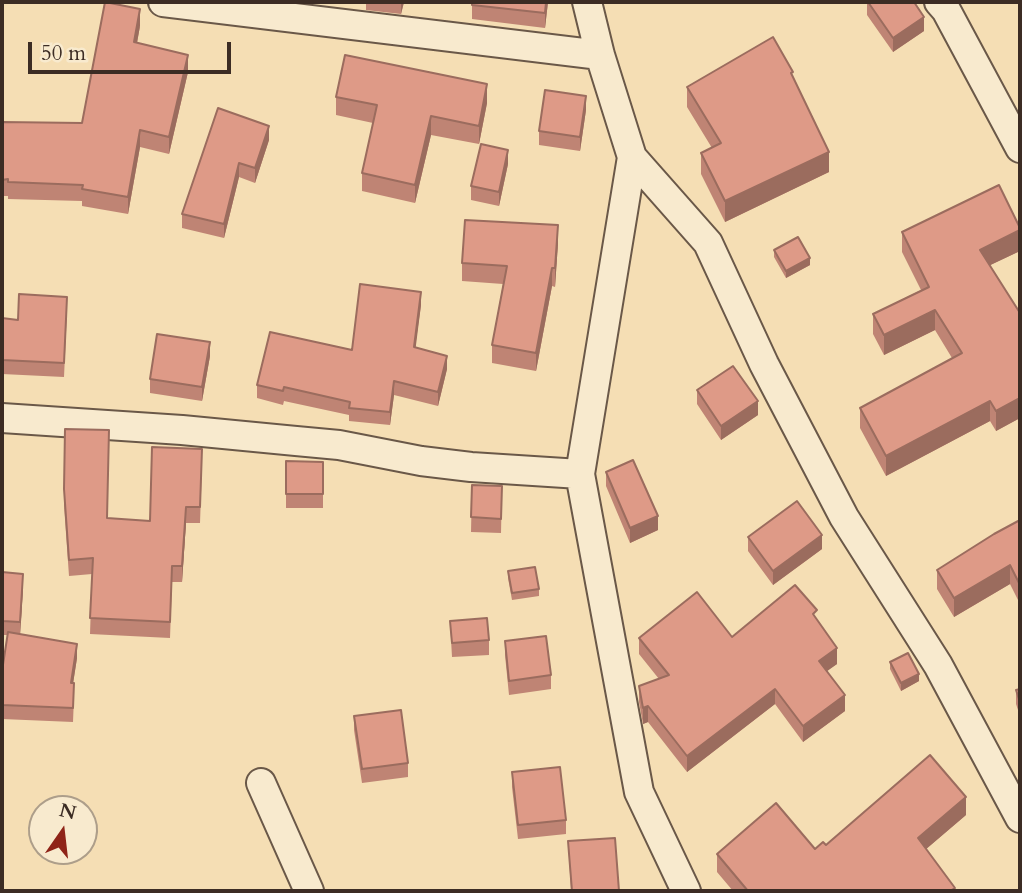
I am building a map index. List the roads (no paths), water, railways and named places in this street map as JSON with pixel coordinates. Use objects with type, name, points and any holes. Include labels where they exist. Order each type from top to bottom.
[{"type":"street","points":[[163,2],[600,55]]},
{"type":"street","points":[[587,2],[600,55],[632,157],[708,243],[764,365],[844,517],[938,665],[1020,818]]},
{"type":"street","points":[[939,2],[946,10],[1020,148]]},
{"type":"street","points":[[632,157],[580,474],[639,792],[686,891]]},
{"type":"street","points":[[2,418],[182,430],[339,445],[421,461],[580,474]]},
{"type":"street","points":[[261,783],[309,891]]}]
